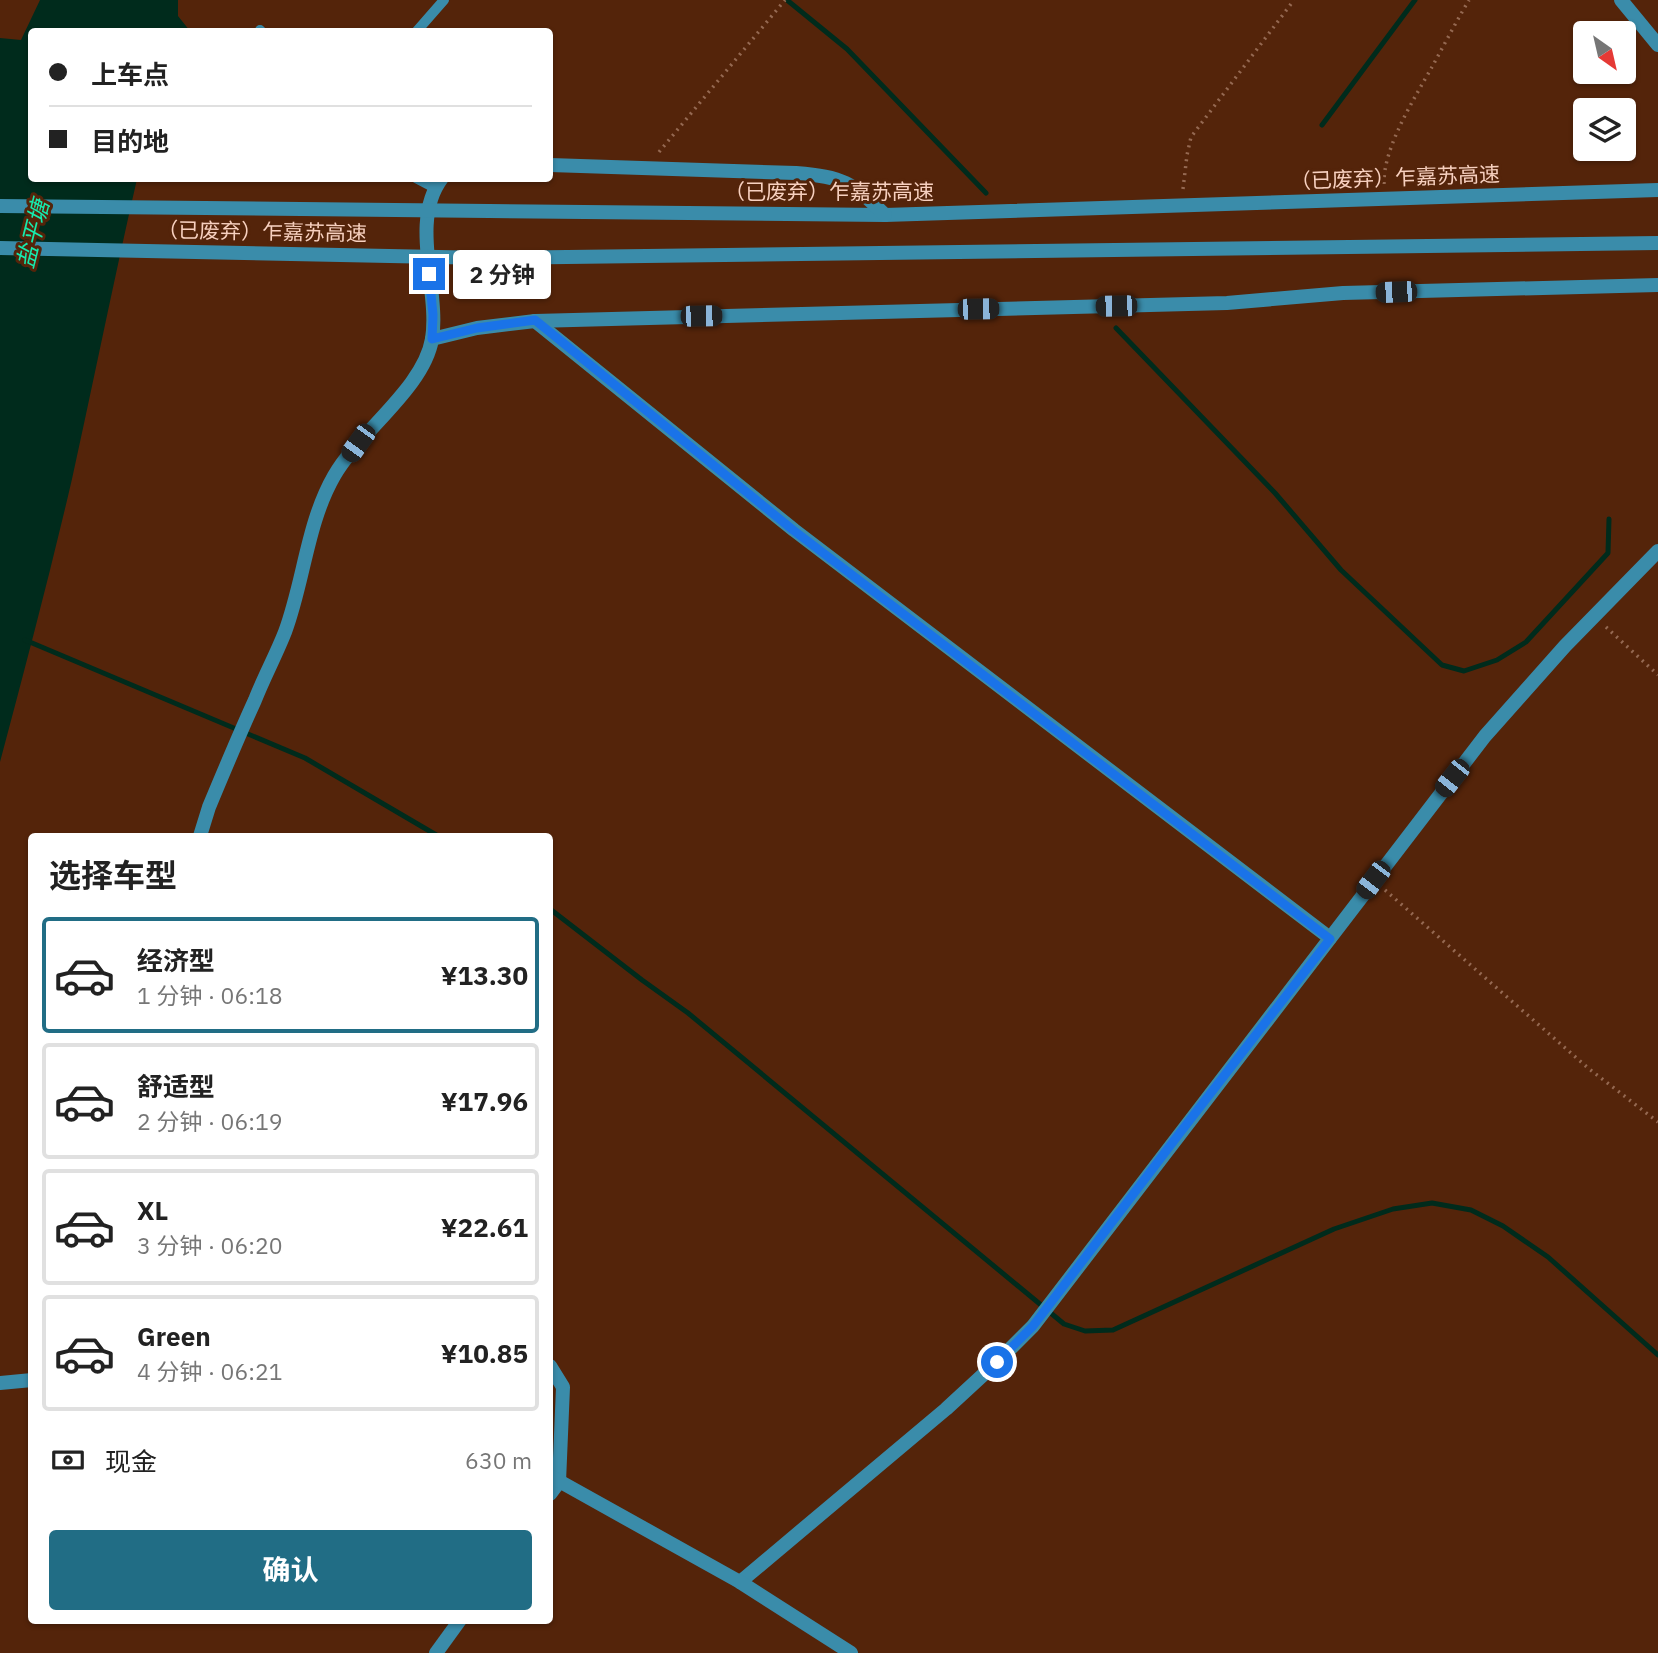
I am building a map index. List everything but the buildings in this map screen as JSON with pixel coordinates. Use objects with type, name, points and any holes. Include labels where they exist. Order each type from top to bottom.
[{"type":"street","points":[[1621,0],[1658,45]]},
{"type":"street","points":[[553,165],[828,176],[850,184],[885,215]]},
{"type":"street","points":[[201,833],[209,807],[285,630],[310,540],[334,475],[358,443],[412,382],[432,339],[427,226],[430,199],[438,183]]},
{"type":"street","name":"（已废弃）乍嘉苏高速","points":[[0,206],[885,215],[1658,190]]},
{"type":"street","name":"（已废弃）乍嘉苏高速","points":[[0,248],[488,258],[1658,243]]},
{"type":"street","points":[[432,339],[477,328],[535,320],[1227,303],[1343,293],[1658,285]]},
{"type":"street","points":[[535,320],[793,530],[1330,939]]},
{"type":"street","points":[[740,1582],[946,1409],[1033,1326],[1485,736],[1594,616],[1658,551]]},
{"type":"street","points":[[553,1371],[563,1387],[554,1479],[740,1582],[851,1653]]},
{"type":"street","points":[[0,1383],[28,1380]]},
{"type":"street","points":[[436,1653],[457,1624]]},
{"type":"lane","points":[[420,28],[444,0]]},
{"type":"path","points":[[646,168],[785,0]]},
{"type":"path","points":[[1183,206],[1183,179],[1191,137],[1294,0]]},
{"type":"path","points":[[1384,199],[1383,174],[1386,160],[1412,102],[1469,0]]},
{"type":"path","points":[[1594,616],[1658,675]]},
{"type":"path","points":[[1373,880],[1588,1068],[1658,1122]]},
{"type":"water","name":"盐平塘","points":[[40,0],[178,0],[178,16],[188,28],[28,28],[28,182],[136,182],[72,479],[0,762],[0,38],[21,40]]},
{"type":"waterway","points":[[787,0],[847,49],[986,193]]},
{"type":"waterway","points":[[1322,125],[1415,0]]},
{"type":"waterway","points":[[1116,328],[1275,493],[1341,570],[1442,665],[1464,671],[1497,660],[1526,642],[1608,553],[1609,519]]},
{"type":"waterway","points":[[25,640],[305,758],[433,833]]},
{"type":"waterway","points":[[553,911],[688,1013],[1064,1324],[1085,1331],[1113,1330],[1334,1229],[1393,1209],[1432,1203],[1471,1210],[1503,1226],[1548,1257],[1658,1355]]},
{"type":"route","points":[[429,274],[433,315],[432,339],[477,328],[535,320],[793,530],[1330,939],[1033,1326],[997,1362]]}]
